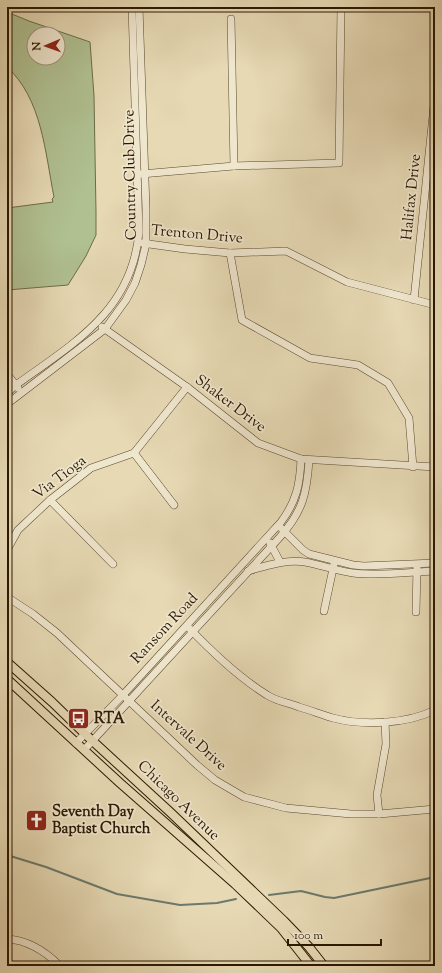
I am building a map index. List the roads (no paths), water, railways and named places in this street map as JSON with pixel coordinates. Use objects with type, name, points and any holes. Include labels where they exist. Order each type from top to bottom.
[{"type":"main road","name":"Chicago Avenue","points":[[7,662],[42,692],[133,776],[284,921],[309,947],[324,966]]},
{"type":"main road","name":"Chicago Avenue","points":[[7,679],[281,928],[311,966]]},
{"type":"street","name":"Country Club Drive","points":[[7,404],[105,329],[126,300],[135,283],[146,244],[132,7]]},
{"type":"street","name":"Country Club Drive","points":[[7,394],[16,385],[79,339],[97,322],[120,294],[131,268],[138,242],[141,174],[139,7]]},
{"type":"street","points":[[141,174],[234,166],[339,163],[341,7]]},
{"type":"street","points":[[231,19],[234,166]]},
{"type":"street","name":"Halifax Drive","points":[[414,300],[435,96]]},
{"type":"street","name":"Trenton Drive","points":[[138,242],[185,249],[230,253],[286,251],[348,282],[435,305]]},
{"type":"street","points":[[230,253],[242,320],[310,358],[358,365],[388,383],[409,418],[413,467]]},
{"type":"street","name":"Shaker Drive","points":[[97,322],[187,387],[258,443],[301,459],[413,467],[435,467]]},
{"type":"street","points":[[7,374],[22,392]]},
{"type":"street","points":[[174,505],[134,453],[187,387]]},
{"type":"street","name":"Via Tioga","points":[[7,550],[18,530],[50,500],[91,468],[134,453]]},
{"type":"street","name":"Ransom Road","points":[[76,743],[123,695],[267,538],[288,513],[295,498],[299,481],[301,459]]},
{"type":"street","name":"Ransom Road","points":[[84,750],[282,534],[296,516],[305,495],[309,460]]},
{"type":"street","points":[[50,500],[113,564]]},
{"type":"street","points":[[278,525],[282,534],[309,554],[335,561],[364,566],[435,563]]},
{"type":"street","points":[[267,538],[280,562]]},
{"type":"street","points":[[324,611],[335,561]]},
{"type":"street","points":[[248,571],[280,562],[304,562],[352,573],[364,574],[435,571]]},
{"type":"street","points":[[416,612],[417,563]]},
{"type":"street","name":"Intervale Drive","points":[[7,597],[33,614],[57,633],[203,770],[215,780],[244,797],[286,808],[351,814],[379,814],[435,809]]},
{"type":"street","points":[[186,625],[222,662],[250,684],[269,696],[333,718],[352,722],[385,722],[411,718],[435,710]]},
{"type":"street","points":[[379,814],[377,795],[386,744],[385,722]]},
{"type":"street","points":[[7,939],[15,940],[38,949],[60,966]]},
{"type":"waterway","points":[[7,855],[46,867],[117,894],[180,905],[217,903],[236,899]]},
{"type":"waterway","points":[[269,895],[301,891],[334,898],[435,877]]},
{"type":"place","name":"RTA","points":[[78,719]]},
{"type":"place","name":"Seventh Day Baptist Church","points":[[36,821]]}]
